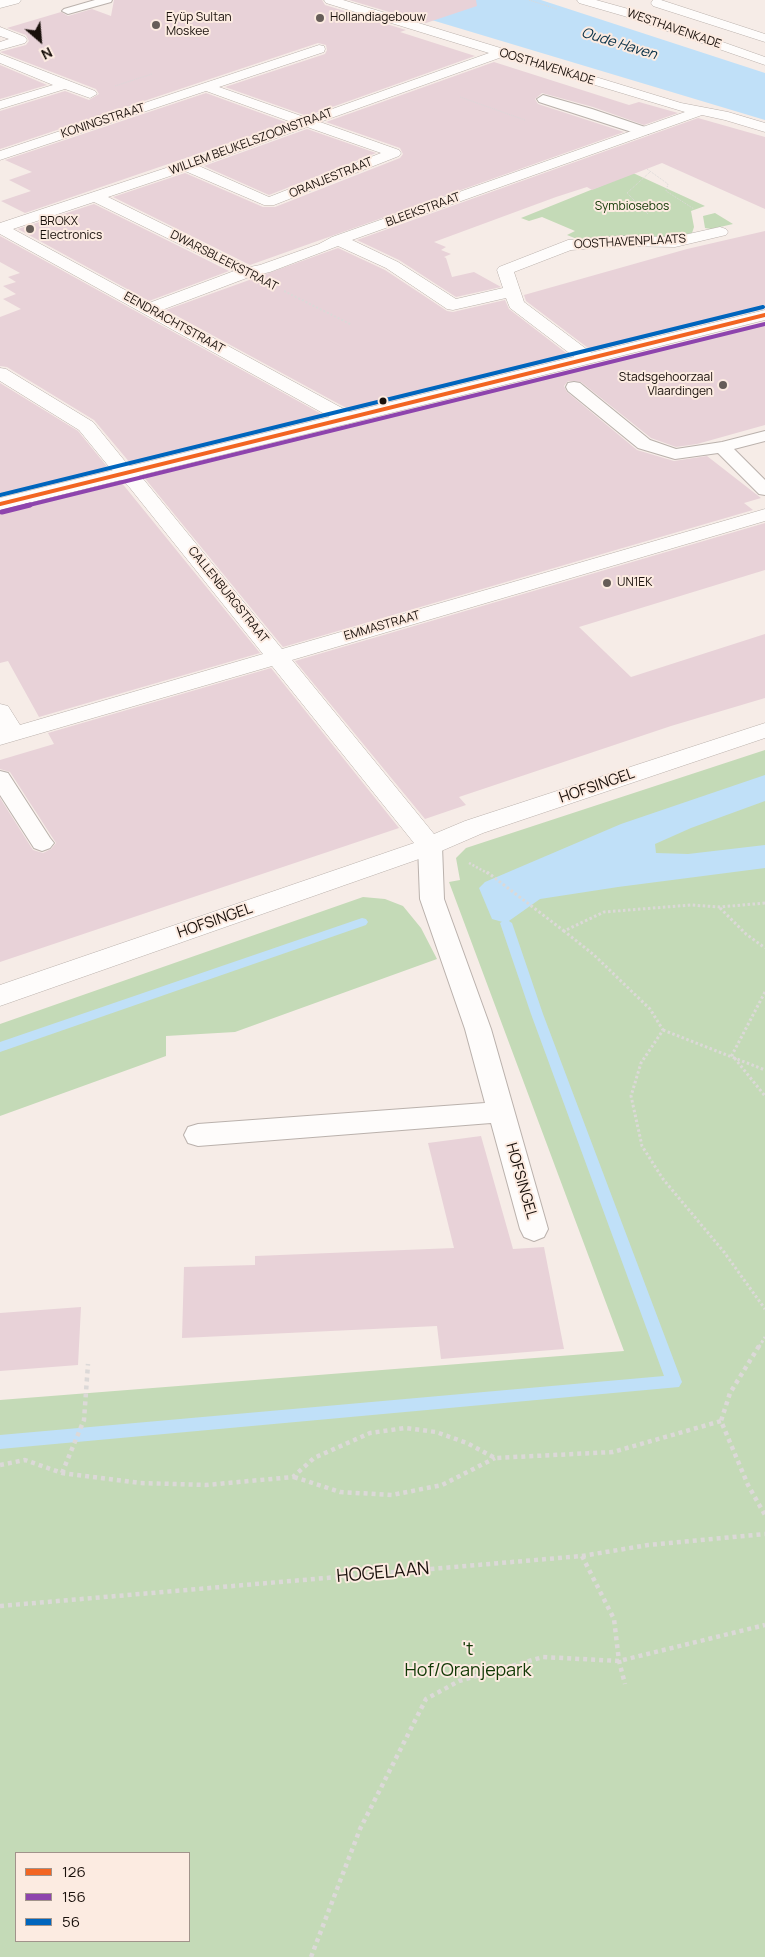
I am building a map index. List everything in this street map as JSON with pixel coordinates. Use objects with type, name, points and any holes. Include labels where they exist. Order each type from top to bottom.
[{"type":"street","points":[[0,4],[15,0]]},
{"type":"street","name":"OOSTHAVENKADE","points":[[330,0],[698,112],[728,116],[765,128]]},
{"type":"street","name":"WESTHAVENKADE","points":[[583,0],[628,13],[765,60]]},
{"type":"street","points":[[628,13],[662,2],[765,38]]},
{"type":"street","points":[[0,32],[21,40],[0,46]]},
{"type":"street","points":[[731,48],[765,38]]},
{"type":"street","name":"KONINGSTRAAT","points":[[0,156],[319,49]]},
{"type":"street","name":"WILLEM BEUKELSZOONSTRAAT","points":[[0,228],[186,166],[501,53]]},
{"type":"street","points":[[0,58],[90,94]]},
{"type":"street","points":[[0,105],[66,84]]},
{"type":"street","points":[[206,87],[293,119],[308,122]]},
{"type":"street","name":"BLEEKSTRAAT","points":[[148,309],[698,112]]},
{"type":"street","name":"ORANJESTRAAT","points":[[186,166],[269,202],[394,153],[308,122]]},
{"type":"street","name":"DWARSBLEEKSTRAAT","points":[[96,197],[248,272]]},
{"type":"street","name":"EENDRACHTSTRAAT","points":[[0,228],[346,418]]},
{"type":"street","name":"OOSTHAVENPLAATS","points":[[512,291],[505,270],[568,245],[609,242],[675,242],[720,232]]},
{"type":"street","points":[[338,240],[392,265],[454,305],[512,291],[516,304],[587,358]]},
{"type":"street","points":[[0,504],[765,315]]},
{"type":"street","name":"CALLENBURGSTRAAT","points":[[0,373],[86,426],[278,656],[430,846]]},
{"type":"street","name":"EMMASTRAAT","points":[[7,736],[765,515]]},
{"type":"street","points":[[0,711],[7,736]]},
{"type":"street","name":"HOFSINGEL","points":[[0,996],[430,846],[474,827],[765,730]]},
{"type":"lane","points":[[68,11],[107,0]]},
{"type":"lane","points":[[543,98],[643,131]]},
{"type":"lane","points":[[574,388],[644,444],[675,454],[722,447],[765,436]]},
{"type":"lane","points":[[722,447],[765,490]]},
{"type":"lane","points":[[0,778],[42,844]]},
{"type":"lane","name":"HOFSINGEL","points":[[430,846],[432,899],[478,1029],[534,1229]]},
{"type":"lane","points":[[198,1135],[501,1112]]},
{"type":"path","points":[[460,97],[525,120]]},
{"type":"path","points":[[647,169],[668,184],[666,191],[699,212]]},
{"type":"path","points":[[609,242],[608,238],[622,227],[650,218],[647,212],[627,193],[650,172]]},
{"type":"path","name":"DWARSBLEEKSTRAAT","points":[[248,272],[352,325]]},
{"type":"path","points":[[483,869],[594,955],[650,1009],[662,1030],[732,1055],[765,1070]]},
{"type":"path","points":[[564,931],[604,912],[692,905],[720,907],[765,903]]},
{"type":"path","points":[[720,907],[746,934],[765,948]]},
{"type":"path","points":[[732,1055],[765,992]]},
{"type":"path","points":[[662,1030],[641,1063],[631,1096],[642,1146],[663,1179],[724,1252],[765,1309]]},
{"type":"path","points":[[732,1055],[765,1096]]},
{"type":"path","points":[[765,1337],[730,1393],[721,1421],[748,1485],[765,1514]]},
{"type":"path","points":[[62,1473],[75,1446],[84,1420],[88,1364]]},
{"type":"path","points":[[0,1465],[25,1460],[62,1473],[140,1483],[206,1485],[293,1476],[340,1492],[392,1495],[442,1485],[495,1458],[613,1452],[721,1421]]},
{"type":"path","points":[[293,1476],[314,1458],[370,1433],[405,1428],[444,1435],[467,1443],[495,1458]]},
{"type":"path","name":"HOGELAAN","points":[[0,1606],[582,1556],[648,1545],[765,1534]]},
{"type":"path","points":[[582,1556],[614,1619],[620,1661],[626,1684]]},
{"type":"path","points":[[311,1957],[360,1829],[426,1699],[459,1681],[543,1657],[620,1661],[765,1625]]},
{"type":"green space","name":"Symbiosebos","points":[[633,173],[705,206],[691,211],[694,227],[692,233],[674,237],[577,239],[567,235],[575,231],[542,217],[529,221],[521,218]]},
{"type":"green space","points":[[715,213],[733,224],[711,229],[705,228],[703,216]]},
{"type":"green space","name":"'t Hof/Oranjepark","points":[[765,750],[765,1957],[0,1957],[0,1400],[624,1351],[449,882],[460,880],[456,858],[466,848]]},
{"type":"green space","points":[[363,897],[385,899],[403,906],[421,928],[437,959],[235,1032],[166,1036],[166,1056],[0,1116],[0,1024]]},
{"type":"water","name":"Oude Haven","points":[[365,0],[541,0],[765,73],[765,120]]},
{"type":"water","points":[[765,775],[765,801],[691,828],[655,844],[656,853],[688,854],[765,845],[765,868],[540,899],[506,923],[492,919],[479,888],[485,882],[621,824]]},
{"type":"building","points":[[114,0],[322,0],[325,5],[406,30],[400,32],[475,56],[307,116],[225,87],[325,54],[327,50],[326,45],[318,43],[0,149],[0,111],[65,91],[89,100],[99,94],[96,89],[0,52],[26,45],[29,41],[26,35],[7,28],[61,12],[68,16],[92,9],[111,16]]},
{"type":"building","points":[[349,0],[476,0],[477,6],[426,23]]},
{"type":"building","points":[[494,62],[629,105],[639,102],[678,113],[644,125],[593,107],[542,93],[535,99],[538,104],[624,132],[250,265],[113,197],[185,173],[263,207],[275,207],[400,158],[403,154],[400,148],[326,122]]},
{"type":"building","points":[[0,65],[47,85],[0,99]]},
{"type":"building","points":[[206,93],[288,123],[25,213],[1,201],[31,191],[9,180],[32,172],[5,160]]},
{"type":"building","points":[[698,118],[765,137],[765,209],[662,163],[592,190],[587,187],[556,197],[434,242],[446,247],[441,250],[451,254],[444,257],[452,277],[474,272],[501,287],[456,297],[399,260],[357,240]]},
{"type":"building","points":[[307,129],[376,153],[269,195],[204,166]]},
{"type":"building","points":[[94,204],[229,271],[149,301],[18,229]]},
{"type":"building","points":[[765,231],[765,308],[592,351],[526,301],[524,295],[687,249]]},
{"type":"building","points":[[0,236],[325,416],[131,464],[94,420],[7,367],[0,366],[0,317],[21,309],[3,299],[16,294],[3,286],[16,282],[8,277],[20,273],[0,262]]},
{"type":"building","points":[[338,248],[385,270],[447,311],[453,312],[505,300],[509,309],[570,356],[350,410],[166,310]]},
{"type":"building","points":[[765,322],[765,425],[697,444],[676,447],[651,438],[581,382],[568,381],[564,386],[567,392],[637,450],[674,461],[707,456],[761,498],[744,503],[753,510],[283,647],[143,476]]},
{"type":"building","points":[[0,383],[78,431],[109,469],[0,496]]},
{"type":"building","points":[[121,482],[260,653],[39,717],[8,661],[0,663],[0,512]]},
{"type":"building","points":[[765,523],[765,570],[579,627],[631,677],[765,634],[765,698],[671,726],[459,797],[466,805],[425,819],[295,661]]},
{"type":"building","points":[[271,668],[399,828],[0,962],[0,798],[33,850],[43,853],[51,849],[56,843],[10,772],[0,769],[0,760],[54,744],[48,733]]},
{"type":"building","points":[[481,1136],[513,1249],[544,1247],[564,1349],[441,1359],[437,1326],[182,1338],[184,1267],[255,1265],[255,1256],[454,1248],[428,1143]]},
{"type":"building","points":[[81,1307],[78,1365],[0,1371],[0,1313]]},
{"type":"waterway","points":[[0,1047],[362,922]]},
{"type":"waterway","points":[[0,1442],[674,1382],[537,1014],[506,923]]},
{"type":"transit line","name":"56","points":[[0,495],[763,307]]},
{"type":"transit line","name":"126","points":[[0,504],[765,315]]},
{"type":"transit line","name":"156","points":[[2,512],[765,324]]},
{"type":"place","name":"Hollandiagebouw","points":[[320,18]]},
{"type":"place","name":"Eyüp Sultan Moskee","points":[[156,25]]},
{"type":"place","name":"BROKX Electronics","points":[[30,229]]},
{"type":"place","name":"Stadsgehoorzaal Vlaardingen","points":[[723,385]]},
{"type":"place","name":"UN1EK","points":[[607,583]]}]
